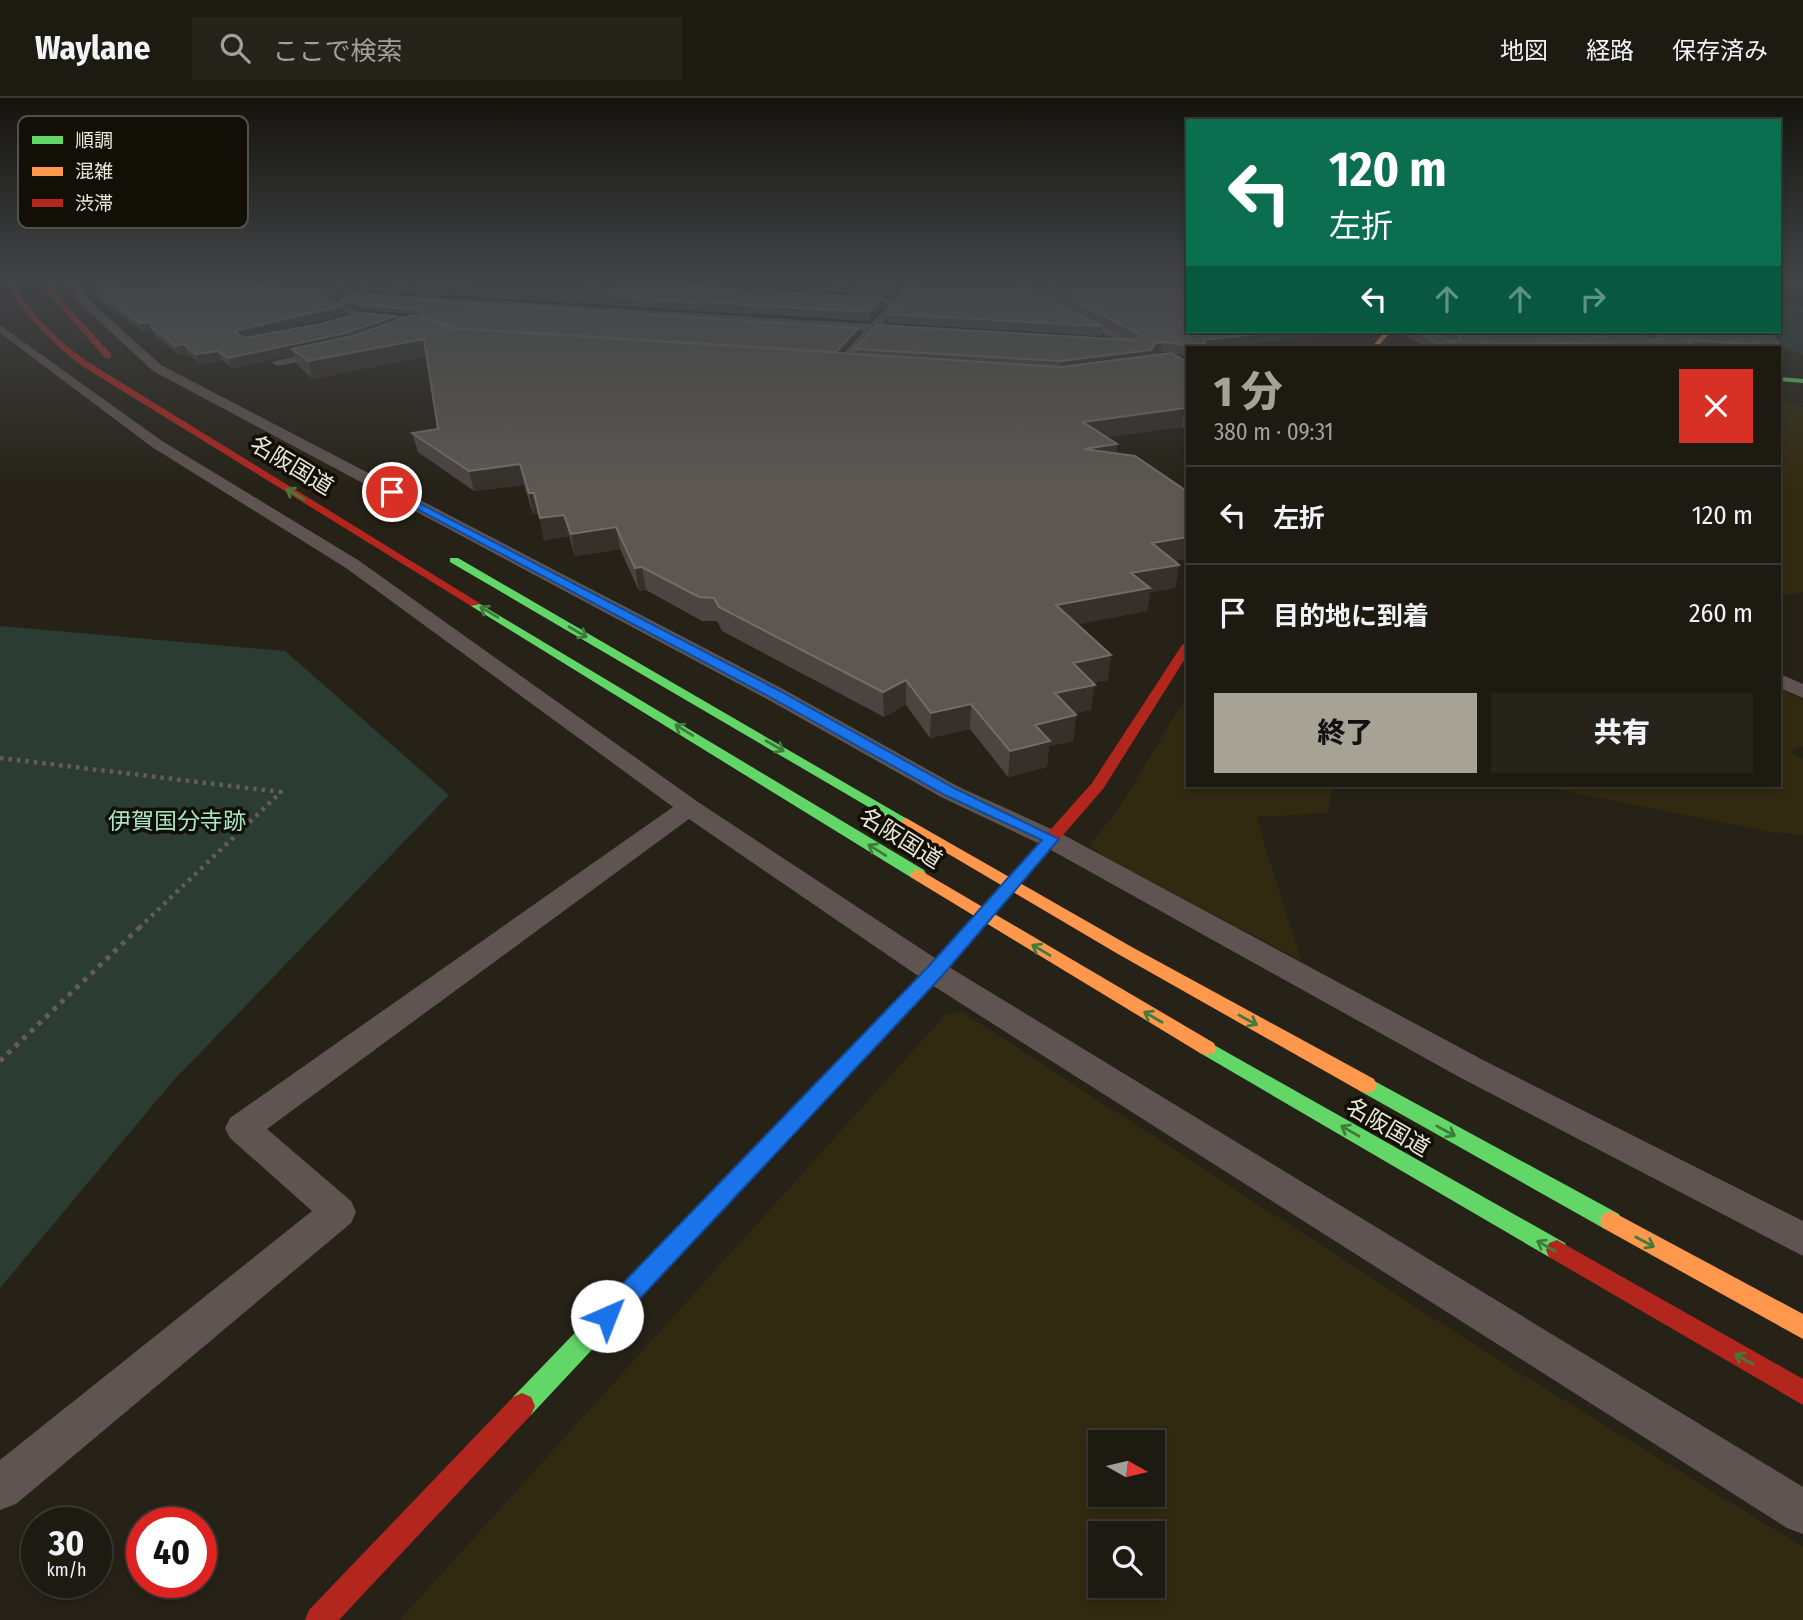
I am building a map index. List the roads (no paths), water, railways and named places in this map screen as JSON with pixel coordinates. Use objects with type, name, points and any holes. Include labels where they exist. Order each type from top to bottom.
[{"type":"main road","name":"名阪国道","points":[[72,350],[117,385],[1099,985],[1803,1393]]},
{"type":"main road","points":[[101,350],[154,387]]},
{"type":"main road","points":[[106,350],[119,364]]},
{"type":"main road","points":[[1781,379],[1803,381]]},
{"type":"main road","name":"名阪国道","points":[[434,548],[1124,950],[1803,1327]]},
{"type":"main road","points":[[318,1620],[934,972],[1098,786],[1186,648]]},
{"type":"street","points":[[30,350],[157,444],[352,564],[689,807],[934,972],[1803,1512]]},
{"type":"street","points":[[137,350],[157,368],[775,694],[950,792],[1051,839],[1472,1069],[1803,1239]]},
{"type":"street","points":[[288,370],[272,359],[338,350]]},
{"type":"street","points":[[827,363],[847,364],[857,350]]},
{"type":"street","points":[[1142,366],[1171,362],[1144,350]]},
{"type":"street","points":[[1781,681],[1803,692]]},
{"type":"street","points":[[0,1488],[338,1212],[242,1128],[689,807]]},
{"type":"park label","name":"伊賀国分寺跡","points":[[177,821]]}]
